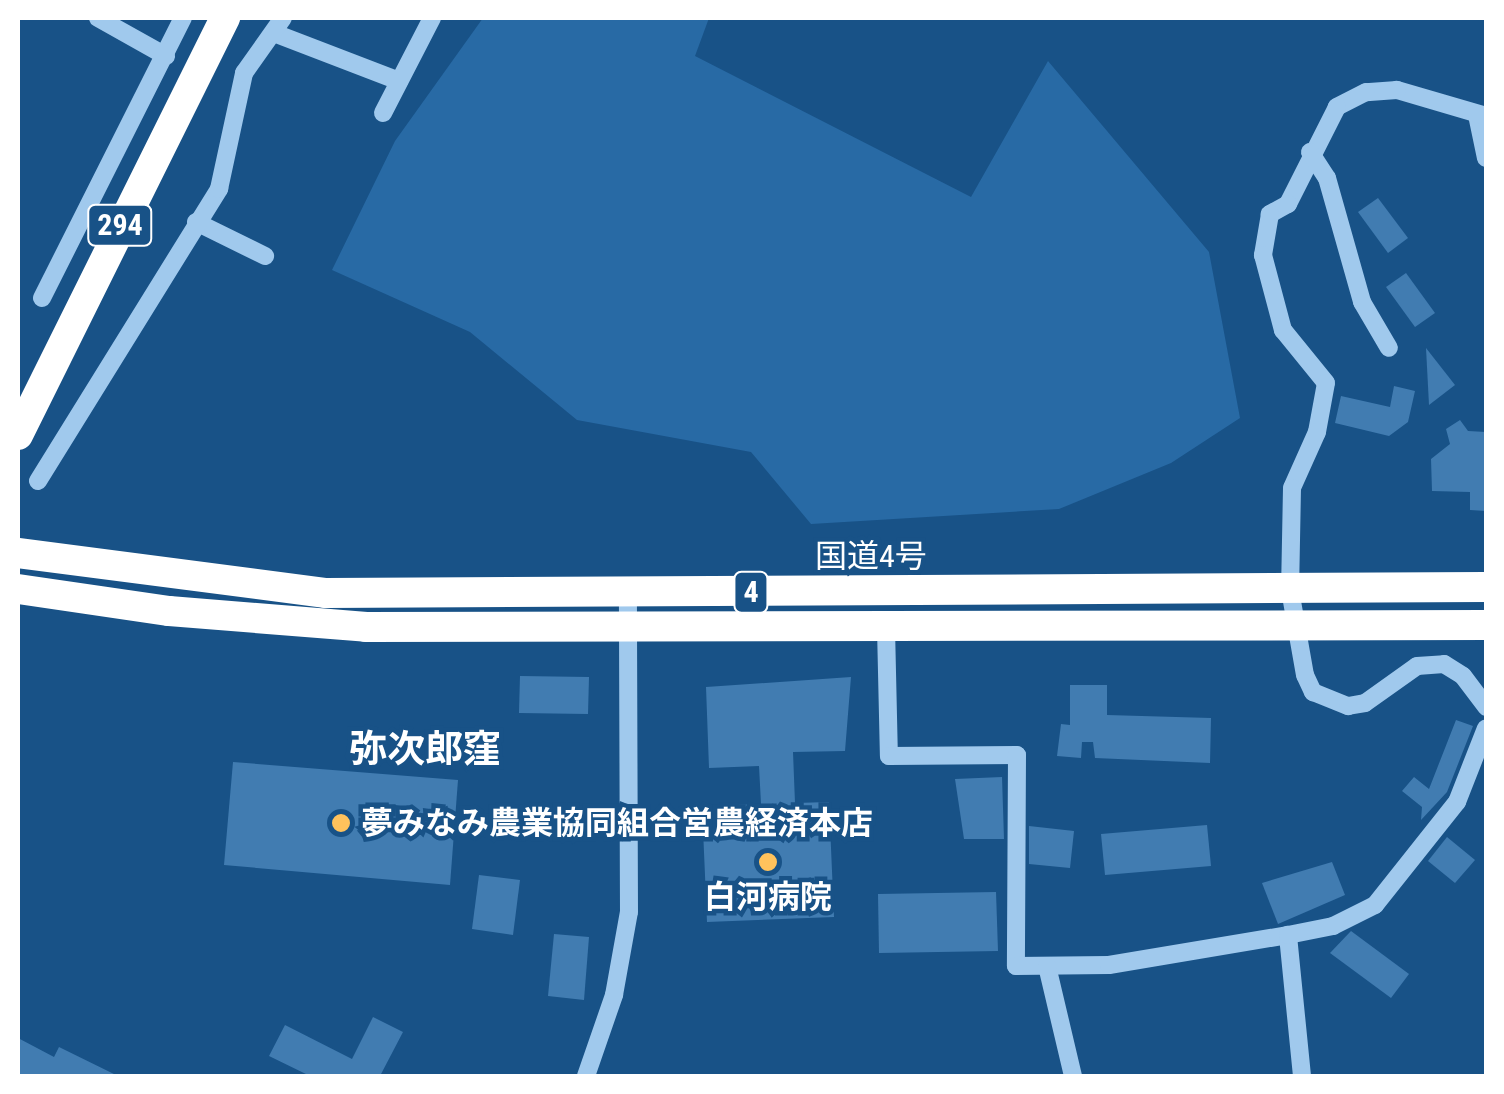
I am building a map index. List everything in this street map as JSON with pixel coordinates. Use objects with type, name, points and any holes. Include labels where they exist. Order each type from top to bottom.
[{"type":"highway","name":"294","points":[[18,435],[226,18]]},
{"type":"highway","name":"国道4号","points":[[18,554],[326,593],[628,595],[1486,587]]},
{"type":"highway","name":"4","points":[[18,589],[169,611],[366,626],[628,630],[1486,625]]},
{"type":"street","points":[[98,18],[166,56]]},
{"type":"street","points":[[42,298],[183,18]]},
{"type":"street","points":[[383,113],[432,18]]},
{"type":"street","points":[[38,482],[219,189],[244,74],[254,51],[279,25],[398,81]]},
{"type":"street","points":[[1486,158],[1482,116],[1435,97],[1366,92],[1337,107],[1310,152],[1288,204],[1270,214],[1263,255],[1283,330],[1326,383],[1317,432],[1292,488],[1290,590],[1305,674],[1314,692],[1330,702],[1364,703],[1417,666],[1444,664],[1463,676],[1486,708]]},
{"type":"street","points":[[1310,152],[1326,178],[1362,302],[1389,348]]},
{"type":"street","points":[[196,222],[265,256]]},
{"type":"street","points":[[586,1076],[614,995],[629,912],[628,595]]},
{"type":"street","points":[[886,628],[889,756],[1018,755],[1016,966],[1109,966],[1333,926],[1375,905],[1396,884],[1457,802],[1486,728]]},
{"type":"street","points":[[1288,935],[1302,1076]]},
{"type":"street","points":[[1047,966],[1073,1076]]},
{"type":"shaded area","points":[[483,18],[709,18],[695,56],[971,197],[1048,61],[1209,252],[1240,418],[1171,463],[1059,509],[811,524],[751,452],[577,420],[470,332],[332,270],[395,141]]},
{"type":"building","points":[[1378,198],[1408,238],[1388,253],[1358,212]]},
{"type":"building","points":[[1406,273],[1435,313],[1415,327],[1386,287]]},
{"type":"building","points":[[1426,348],[1455,385],[1429,405]]},
{"type":"building","points":[[1394,386],[1415,391],[1408,422],[1389,436],[1335,423],[1341,396],[1390,407]]},
{"type":"building","points":[[1460,420],[1468,431],[1486,432],[1486,511],[1470,510],[1470,492],[1432,491],[1431,459],[1450,444],[1446,429]]},
{"type":"building","points":[[520,676],[589,677],[588,714],[519,713]]},
{"type":"building","points":[[851,677],[845,751],[793,752],[795,803],[829,802],[834,917],[707,922],[702,806],[761,804],[759,766],[709,768],[706,687]]},
{"type":"building","points":[[1070,685],[1107,685],[1107,715],[1211,718],[1210,763],[1095,758],[1093,742],[1082,742],[1081,758],[1057,756],[1061,724],[1070,725]]},
{"type":"building","points":[[1456,720],[1473,726],[1447,792],[1421,820],[1422,807],[1402,791],[1414,777],[1429,789]]},
{"type":"building","name":"夢みなみ農業協同組合営農経済本店","points":[[233,762],[458,780],[450,885],[224,865]]},
{"type":"building","points":[[1002,777],[1004,839],[964,839],[955,779]]},
{"type":"building","points":[[1207,825],[1211,866],[1105,875],[1101,834]]},
{"type":"building","points":[[1029,826],[1074,831],[1070,868],[1029,864]]},
{"type":"building","points":[[1447,837],[1475,860],[1455,883],[1428,861]]},
{"type":"building","points":[[1332,862],[1345,895],[1278,924],[1262,883]]},
{"type":"building","points":[[479,875],[520,880],[513,935],[472,929]]},
{"type":"building","points":[[996,892],[998,951],[879,953],[878,894]]},
{"type":"building","points":[[1351,931],[1409,974],[1391,998],[1330,953]]},
{"type":"building","points":[[554,934],[589,937],[584,1000],[548,996]]},
{"type":"building","points":[[373,1017],[403,1032],[380,1076],[310,1076],[269,1056],[285,1025],[352,1059]]},
{"type":"building","points":[[18,1038],[54,1057],[59,1047],[118,1076],[18,1076]]},
{"type":"place","name":"夢みなみ農業協同組合営農経済本店","points":[[341,823]]},
{"type":"place","name":"白河病院","points":[[768,862]]},
{"type":"district","name":"弥次郎窪","points":[[425,750]]}]
